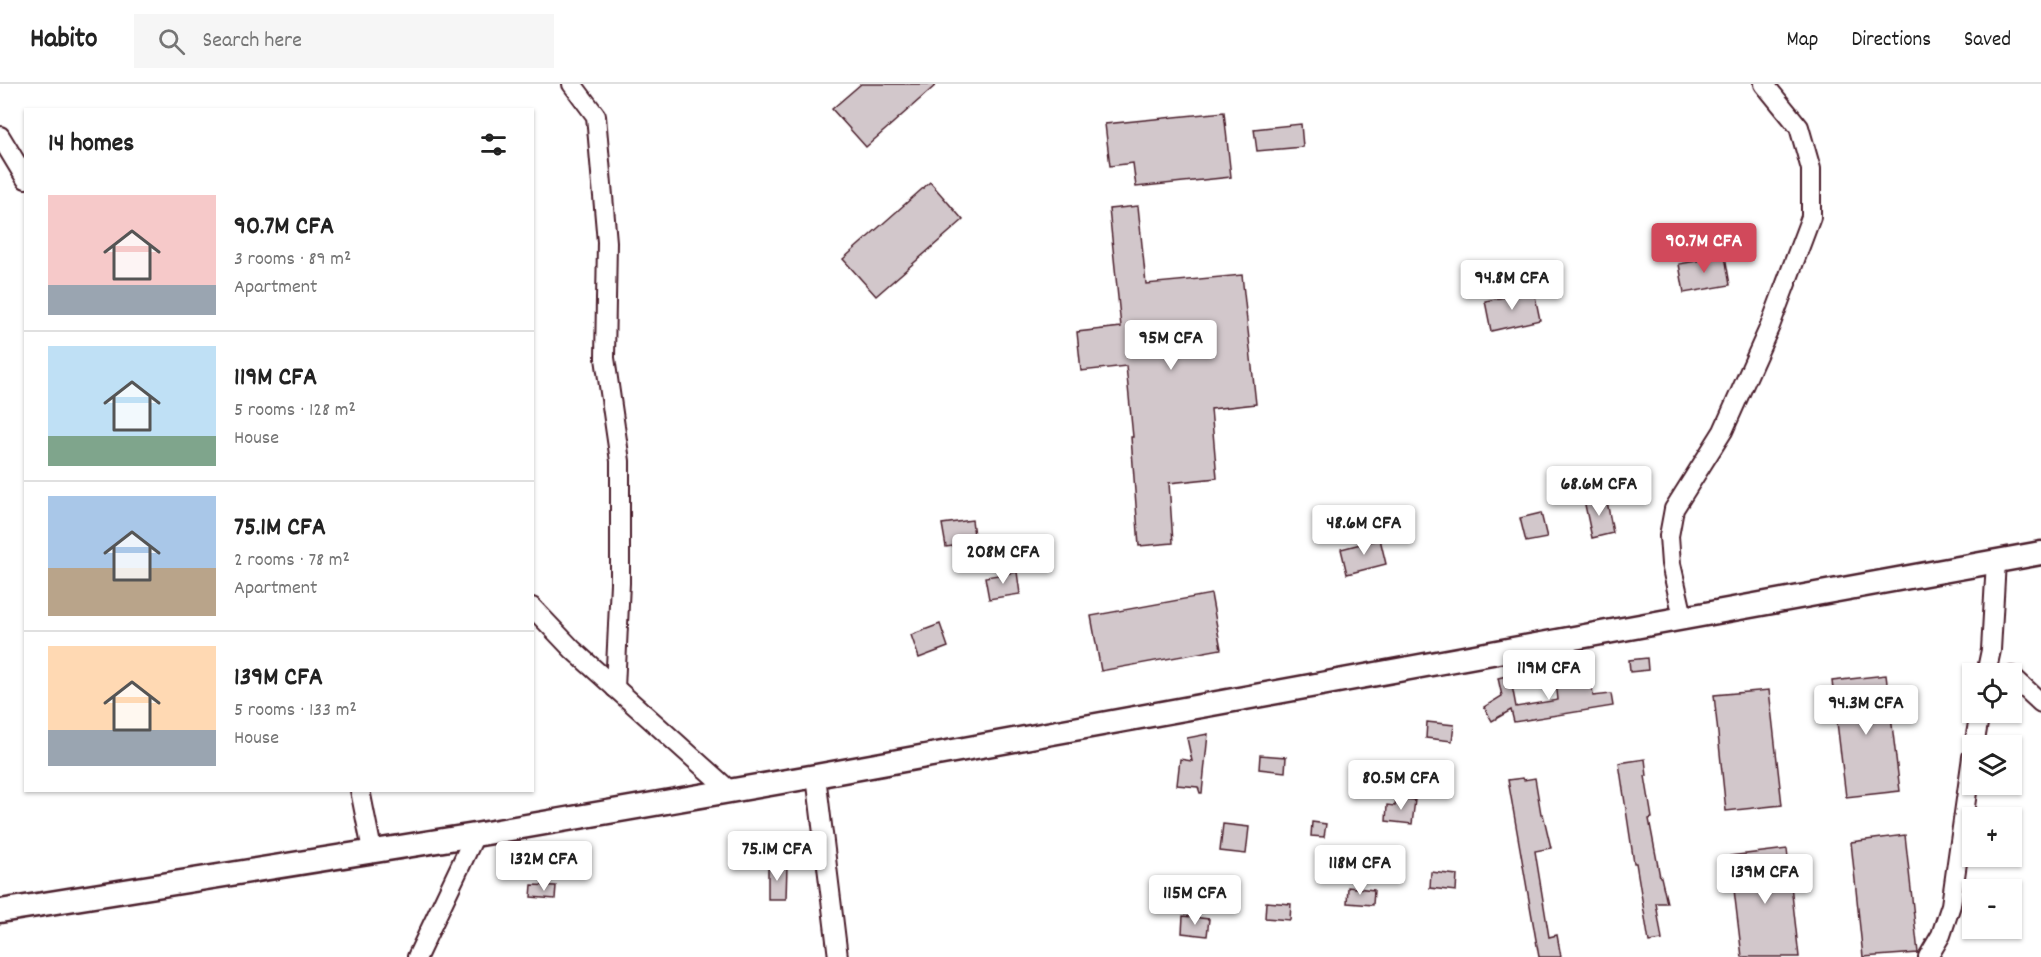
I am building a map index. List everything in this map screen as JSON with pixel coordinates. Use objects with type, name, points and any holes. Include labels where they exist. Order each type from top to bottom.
[{"type":"main road","points":[[0,911],[475,835],[816,776],[2041,553]]},
{"type":"street","points":[[572,84],[596,116],[607,242],[605,358],[620,461],[620,583],[615,688]]},
{"type":"street","points":[[1683,617],[1671,564],[1669,536],[1674,509],[1723,431],[1770,326],[1810,217],[1811,169],[1799,127],[1764,84]]},
{"type":"street","points":[[0,136],[24,176]]},
{"type":"street","points":[[1988,663],[1996,561]]},
{"type":"street","points":[[534,609],[573,650],[729,790]]},
{"type":"street","points":[[1991,650],[2001,663]]},
{"type":"street","points":[[2022,686],[2041,703]]},
{"type":"street","points":[[816,776],[838,957]]},
{"type":"street","points":[[360,792],[372,850]]},
{"type":"street","points":[[1928,957],[1941,935],[1951,906],[1967,795]]},
{"type":"street","points":[[417,957],[475,835]]},
{"type":"building","points":[[861,84],[937,84],[866,147],[832,109]]},
{"type":"building","points":[[1224,112],[1231,177],[1136,187],[1133,163],[1110,166],[1105,124]]},
{"type":"building","points":[[1301,124],[1303,147],[1257,151],[1254,129]]},
{"type":"building","points":[[930,182],[963,220],[876,296],[843,259]]},
{"type":"building","points":[[1138,206],[1146,284],[1242,275],[1256,404],[1211,409],[1217,478],[1169,483],[1173,543],[1139,546],[1131,437],[1133,437],[1126,366],[1081,371],[1077,332],[1121,327],[1109,209]]},
{"type":"building","points":[[1725,256],[1730,285],[1684,293],[1679,264]]},
{"type":"building","points":[[1534,291],[1540,320],[1491,331],[1485,301]]},
{"type":"building","points":[[1606,496],[1613,533],[1592,538],[1584,500]]},
{"type":"building","points":[[1541,513],[1547,538],[1526,542],[1520,518]]},
{"type":"building","points":[[972,520],[975,543],[946,547],[942,524]]},
{"type":"building","points":[[1380,539],[1386,564],[1347,574],[1341,549]]},
{"type":"building","points":[[1017,572],[1020,594],[989,599],[985,577]]},
{"type":"building","points":[[1211,594],[1221,649],[1101,671],[1091,616]]},
{"type":"building","points":[[940,624],[948,647],[919,658],[911,635]]},
{"type":"building","points":[[1647,658],[1648,670],[1630,672],[1629,660]]},
{"type":"building","points":[[1510,675],[1516,707],[1558,700],[1556,681],[1591,678],[1593,696],[1611,694],[1613,706],[1514,722],[1511,710],[1492,721],[1484,707],[1502,696],[1498,678]]},
{"type":"building","points":[[1886,675],[1900,791],[1846,797],[1832,681]]},
{"type":"building","points":[[1769,690],[1782,805],[1726,811],[1714,695]]},
{"type":"building","points":[[1427,722],[1454,725],[1452,741],[1426,738]]},
{"type":"building","points":[[1208,734],[1202,793],[1198,787],[1177,785],[1180,759],[1192,761],[1187,738]]},
{"type":"building","points":[[1260,755],[1286,757],[1285,772],[1259,769]]},
{"type":"building","points":[[1645,759],[1647,776],[1645,776],[1652,818],[1649,819],[1667,903],[1656,903],[1662,940],[1649,942],[1619,763]]},
{"type":"building","points":[[1523,778],[1524,780],[1535,778],[1541,814],[1543,814],[1551,848],[1535,851],[1549,937],[1557,935],[1561,957],[1539,957],[1508,780]]},
{"type":"building","points":[[1396,798],[1415,800],[1412,824],[1386,821],[1387,805],[1395,806]]},
{"type":"building","points":[[1312,822],[1326,824],[1324,837],[1311,836]]},
{"type":"building","points":[[1223,824],[1249,827],[1246,854],[1220,851]]},
{"type":"building","points":[[1905,835],[1918,953],[1863,957],[1851,842]]},
{"type":"building","points":[[742,849],[768,851],[768,866],[742,864]]},
{"type":"building","points":[[1787,849],[1799,957],[1742,957],[1730,856]]},
{"type":"building","points":[[768,864],[787,865],[786,899],[768,899]]},
{"type":"building","points":[[1431,872],[1457,875],[1456,891],[1430,888]]},
{"type":"building","points":[[532,885],[556,886],[555,899],[531,897]]},
{"type":"building","points":[[1348,887],[1374,890],[1373,905],[1347,903]]},
{"type":"building","points":[[1266,902],[1291,904],[1290,920],[1265,918]]},
{"type":"building","points":[[1183,916],[1209,919],[1207,936],[1182,933]]}]
